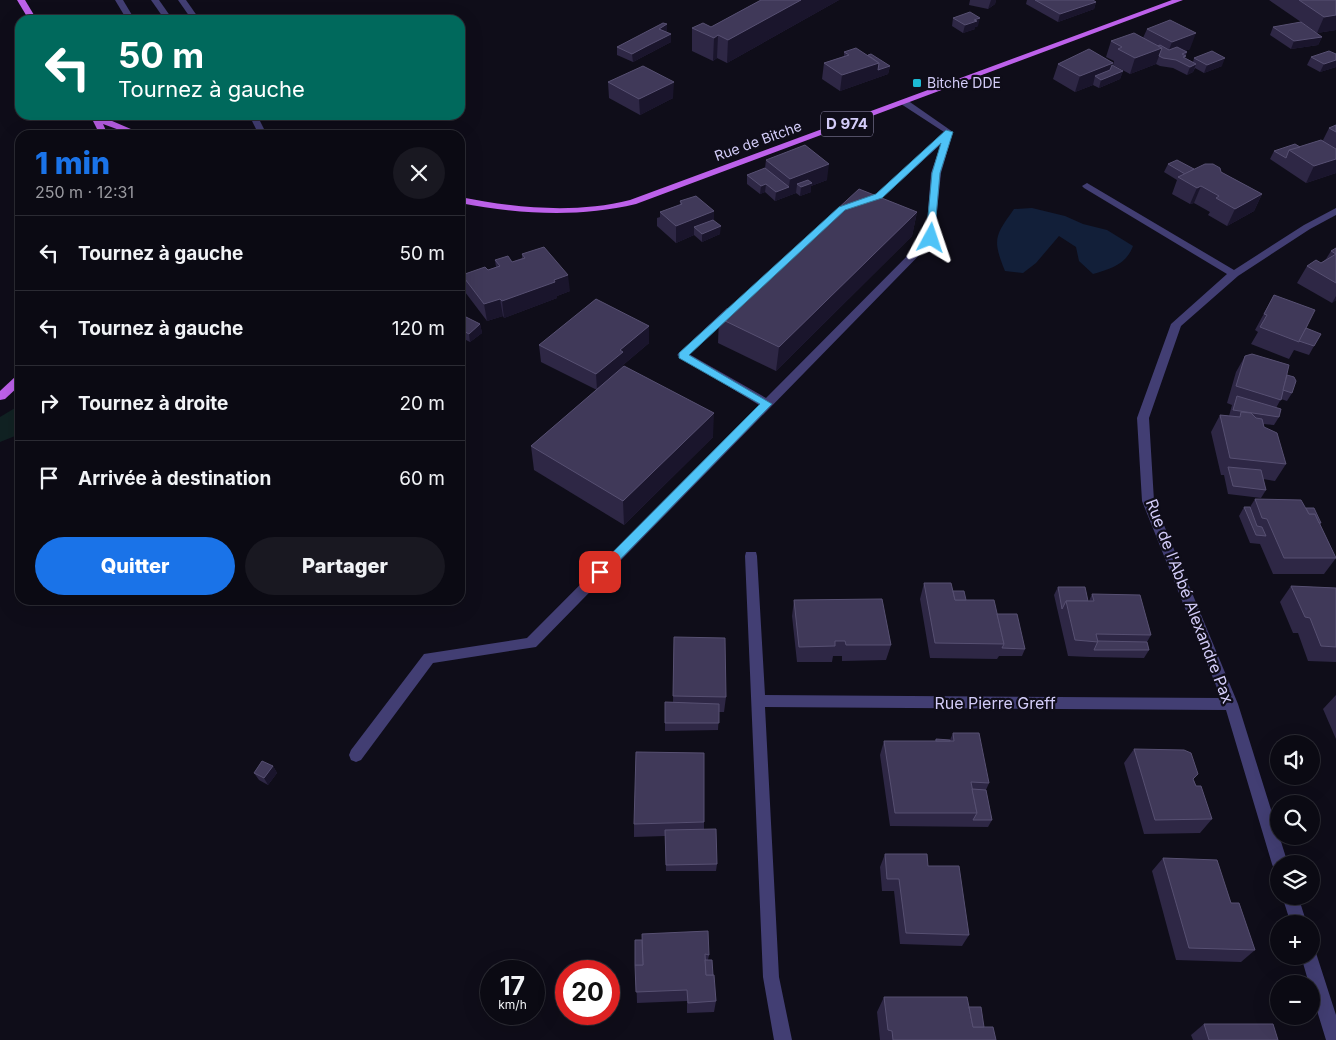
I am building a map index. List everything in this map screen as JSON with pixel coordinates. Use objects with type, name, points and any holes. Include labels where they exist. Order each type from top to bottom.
[{"type":"main road","points":[[21,0],[30,15]]},
{"type":"main road","name":"Rue de Bitche","points":[[465,201],[478,204],[563,211],[621,205],[674,188],[1179,0]]},
{"type":"main road","points":[[105,120],[129,130]]},
{"type":"main road","name":"Rue de Bitche","points":[[465,205],[478,204]]},
{"type":"main road","points":[[1,396],[15,383]]},
{"type":"main road","points":[[1,396],[15,389]]},
{"type":"street","points":[[119,0],[128,15]]},
{"type":"street","points":[[155,0],[166,15]]},
{"type":"street","points":[[182,0],[192,15]]},
{"type":"street","points":[[904,102],[948,132]]},
{"type":"street","points":[[851,205],[879,196],[948,132]]},
{"type":"street","points":[[356,755],[429,658],[531,642],[931,238],[936,173],[948,132]]},
{"type":"street","points":[[1088,186],[1234,274]]},
{"type":"street","name":"Rue de l'Abbé Alexandre Pax","points":[[1277,855],[1230,704],[1148,501],[1142,418],[1176,324],[1234,274],[1307,227],[1336,211]]},
{"type":"street","points":[[740,302],[682,356],[767,404]]},
{"type":"street","points":[[751,556],[771,977],[783,1040]]},
{"type":"street","name":"Rue Pierre Greff","points":[[759,701],[1230,704]]},
{"type":"street","points":[[1312,965],[1335,1040]]},
{"type":"shaded area","points":[[15,408],[15,436],[0,442],[0,417]]},
{"type":"water","points":[[1032,208],[1065,216],[1083,224],[1107,230],[1133,246],[1122,262],[1093,274],[1079,261],[1076,247],[1059,236],[1036,263],[1023,273],[1005,271],[998,252],[999,232],[1014,209]]},
{"type":"building","points":[[761,0],[801,0],[728,40],[718,35],[714,38],[692,28],[703,23],[711,27]]},
{"type":"building","points":[[1035,0],[1093,0],[1096,2],[1060,14]]},
{"type":"building","points":[[1299,0],[1336,0],[1336,15],[1324,17]]},
{"type":"building","points":[[970,12],[980,18],[965,25],[953,18]]},
{"type":"building","points":[[1170,20],[1196,33],[1172,42],[1147,29]]},
{"type":"building","points":[[1301,22],[1322,37],[1294,41],[1273,27]]},
{"type":"building","points":[[663,23],[667,24],[659,29],[671,34],[632,54],[617,47]]},
{"type":"building","points":[[1134,33],[1162,48],[1135,58],[1118,49],[1122,47],[1111,41]]},
{"type":"building","points":[[1160,45],[1169,50],[1177,47],[1187,52],[1182,54],[1186,56],[1183,57],[1196,64],[1190,67],[1176,60],[1159,56],[1162,48],[1158,46]]},
{"type":"building","points":[[856,48],[879,63],[842,75],[824,63],[849,55],[844,52]]},
{"type":"building","points":[[1089,49],[1113,63],[1080,76],[1058,64]]},
{"type":"building","points":[[1212,51],[1225,58],[1207,65],[1194,58]]},
{"type":"building","points":[[1329,51],[1336,54],[1336,60],[1324,64],[1311,57]]},
{"type":"building","points":[[871,54],[890,66],[878,70],[879,63],[868,55]]},
{"type":"building","points":[[1112,65],[1123,71],[1101,80],[1095,76],[1110,70]]},
{"type":"building","points":[[643,66],[674,82],[639,99],[608,82]]},
{"type":"building","points":[[1336,125],[1336,132],[1329,128]]},
{"type":"building","points":[[1321,140],[1336,149],[1336,159],[1314,166],[1289,150]]},
{"type":"building","points":[[1295,144],[1300,147],[1289,150],[1286,158],[1274,151]]},
{"type":"building","points":[[805,145],[829,164],[790,179],[766,160]]},
{"type":"building","points":[[1177,160],[1194,169],[1185,174],[1168,164]]},
{"type":"building","points":[[1205,164],[1213,164],[1220,168],[1221,172],[1262,194],[1235,209],[1216,198],[1219,196],[1201,186],[1197,188],[1178,177]]},
{"type":"building","points":[[765,168],[789,187],[776,192],[766,184],[761,186],[747,175]]},
{"type":"building","points":[[808,180],[812,183],[801,187],[797,184]]},
{"type":"building","points":[[859,189],[917,212],[779,347],[719,318]]},
{"type":"building","points":[[696,196],[714,211],[676,226],[660,212],[682,204],[680,201]]},
{"type":"building","points":[[713,220],[721,226],[702,234],[694,227]]},
{"type":"building","points":[[544,247],[568,275],[554,280],[555,282],[502,301],[500,299],[484,304],[465,279],[465,274],[485,267],[488,270],[500,266],[495,260],[508,256],[512,262],[525,258],[522,254]]},
{"type":"building","points":[[1336,254],[1336,283],[1307,266],[1316,260],[1321,263]]},
{"type":"building","points":[[1274,295],[1315,310],[1299,342],[1260,327],[1267,315],[1264,314]]},
{"type":"building","points":[[596,299],[649,326],[620,350],[623,352],[596,374],[539,345]]},
{"type":"building","points":[[465,316],[480,324],[469,334],[465,332]]},
{"type":"building","points":[[1306,328],[1321,334],[1314,346],[1299,341]]},
{"type":"building","points":[[1252,354],[1289,365],[1281,400],[1236,386],[1245,356]]},
{"type":"building","points":[[624,366],[714,413],[623,501],[531,446]]},
{"type":"building","points":[[1287,375],[1294,377],[1296,381],[1292,393],[1283,390]]},
{"type":"building","points":[[1237,396],[1281,409],[1279,417],[1233,410]]},
{"type":"building","points":[[1241,412],[1251,413],[1256,418],[1262,419],[1264,427],[1277,433],[1286,464],[1230,458],[1220,415],[1240,417]]},
{"type":"building","points":[[1228,467],[1261,470],[1266,490],[1233,486]]},
{"type":"building","points":[[1255,499],[1301,500],[1309,514],[1315,514],[1336,558],[1284,558],[1267,519],[1262,518]]},
{"type":"building","points":[[1244,507],[1250,507],[1257,526],[1262,527],[1266,536],[1256,535]]},
{"type":"building","points":[[1306,508],[1314,508],[1321,523],[1319,523],[1315,514],[1309,514]]},
{"type":"building","points":[[924,583],[951,583],[955,600],[994,600],[1004,644],[935,643]]},
{"type":"building","points":[[1291,586],[1336,588],[1336,647],[1321,646],[1310,618],[1305,617]]},
{"type":"building","points":[[1058,587],[1085,587],[1088,601],[1066,601],[1062,609]]},
{"type":"building","points":[[953,591],[964,591],[966,600],[955,600]]},
{"type":"building","points":[[1092,594],[1140,595],[1151,635],[1096,634],[1098,642],[1075,640],[1066,601],[1094,601]]},
{"type":"building","points":[[882,599],[891,645],[846,645],[845,641],[835,641],[835,646],[799,647],[794,600]]},
{"type":"building","points":[[997,614],[1017,614],[1025,649],[1002,648],[1004,644]]},
{"type":"building","points":[[674,637],[725,638],[726,697],[673,696]]},
{"type":"building","points":[[1098,641],[1147,642],[1149,650],[1094,650]]},
{"type":"building","points":[[665,702],[719,704],[719,723],[665,723]]},
{"type":"building","points":[[953,733],[979,733],[989,783],[971,782],[977,813],[895,813],[884,741],[954,741]]},
{"type":"building","points":[[936,739],[950,740],[950,741],[936,741]]},
{"type":"building","points":[[1134,749],[1184,750],[1191,753],[1198,774],[1193,779],[1196,786],[1201,786],[1212,819],[1155,820]]},
{"type":"building","points":[[636,752],[704,753],[704,822],[634,824]]},
{"type":"building","points":[[262,761],[273,766],[264,778],[254,773]]},
{"type":"building","points":[[972,789],[986,790],[992,820],[973,820],[977,813]]},
{"type":"building","points":[[716,829],[717,864],[666,865],[665,830]]},
{"type":"building","points":[[885,854],[927,854],[928,866],[959,866],[969,935],[906,933],[899,879],[887,879]]},
{"type":"building","points":[[1163,858],[1217,860],[1231,903],[1239,903],[1255,950],[1189,948]]},
{"type":"building","points":[[708,931],[709,955],[705,954],[706,975],[714,975],[716,1001],[688,1003],[687,990],[636,992],[635,965],[643,965],[642,934]]},
{"type":"building","points":[[635,940],[642,940],[643,965],[635,965]]},
{"type":"building","points":[[705,960],[712,960],[713,975],[706,975]]},
{"type":"building","points":[[884,997],[967,997],[973,1027],[993,1027],[996,1040],[893,1040],[892,1031],[888,1030]]},
{"type":"building","points":[[969,1007],[981,1007],[984,1027],[973,1027]]},
{"type":"building","points":[[1204,1024],[1270,1024],[1273,1025],[1278,1040],[1209,1040]]},
{"type":"place","name":"Bitche DDE","points":[[917,83]]},
{"type":"route","points":[[600,572],[767,404],[682,356],[842,208],[879,196],[948,132],[936,173],[931,238]]}]
